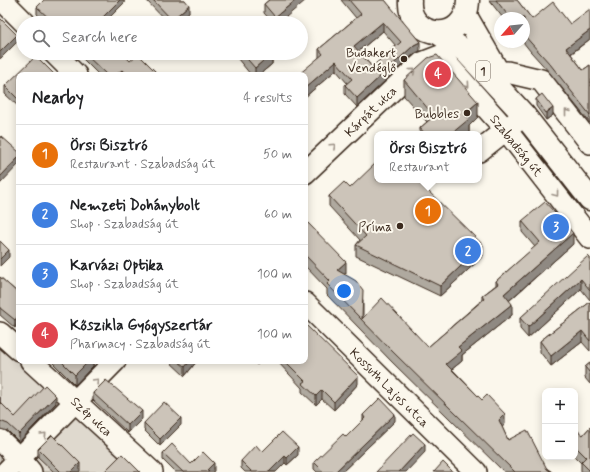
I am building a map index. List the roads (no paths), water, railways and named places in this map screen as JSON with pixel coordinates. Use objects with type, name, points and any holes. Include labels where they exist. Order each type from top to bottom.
[{"type":"main road","name":"1","points":[[410,0],[411,10],[416,22],[426,29],[438,33],[454,28],[467,8]]},
{"type":"main road","name":"Szabadság út","points":[[467,8],[500,76],[524,115]]},
{"type":"main road","name":"Szabadság út","points":[[438,33],[465,51],[524,115],[590,200]]},
{"type":"street","points":[[2,0],[17,16]]},
{"type":"street","name":"Szabadság út","points":[[440,56],[506,130],[590,238]]},
{"type":"street","name":"Kárpát utca","points":[[308,170],[422,63],[440,56]]},
{"type":"street","points":[[61,60],[73,72]]},
{"type":"street","points":[[500,76],[507,72],[541,80],[590,143]]},
{"type":"street","points":[[482,149],[524,115]]},
{"type":"street","name":"Kossuth Lajos utca","points":[[308,306],[476,472]]},
{"type":"street","points":[[0,333],[16,347]]},
{"type":"street","name":"Szép utca","points":[[34,364],[152,472]]},
{"type":"street","points":[[0,440],[19,468],[76,401],[112,364]]},
{"type":"place","name":"Budakert Vendéglő","points":[[404,59]]},
{"type":"place","name":"Kőszikla Gyógyszertár","points":[[438,74]]},
{"type":"place","name":"Bubbles","points":[[467,113]]},
{"type":"place","name":"Örsi Bisztró","points":[[428,211]]},
{"type":"place","name":"Príma","points":[[400,226]]},
{"type":"place","name":"Karvázi Optika","points":[[556,227]]},
{"type":"place","name":"Nemzeti Dohánybolt","points":[[468,251]]}]
